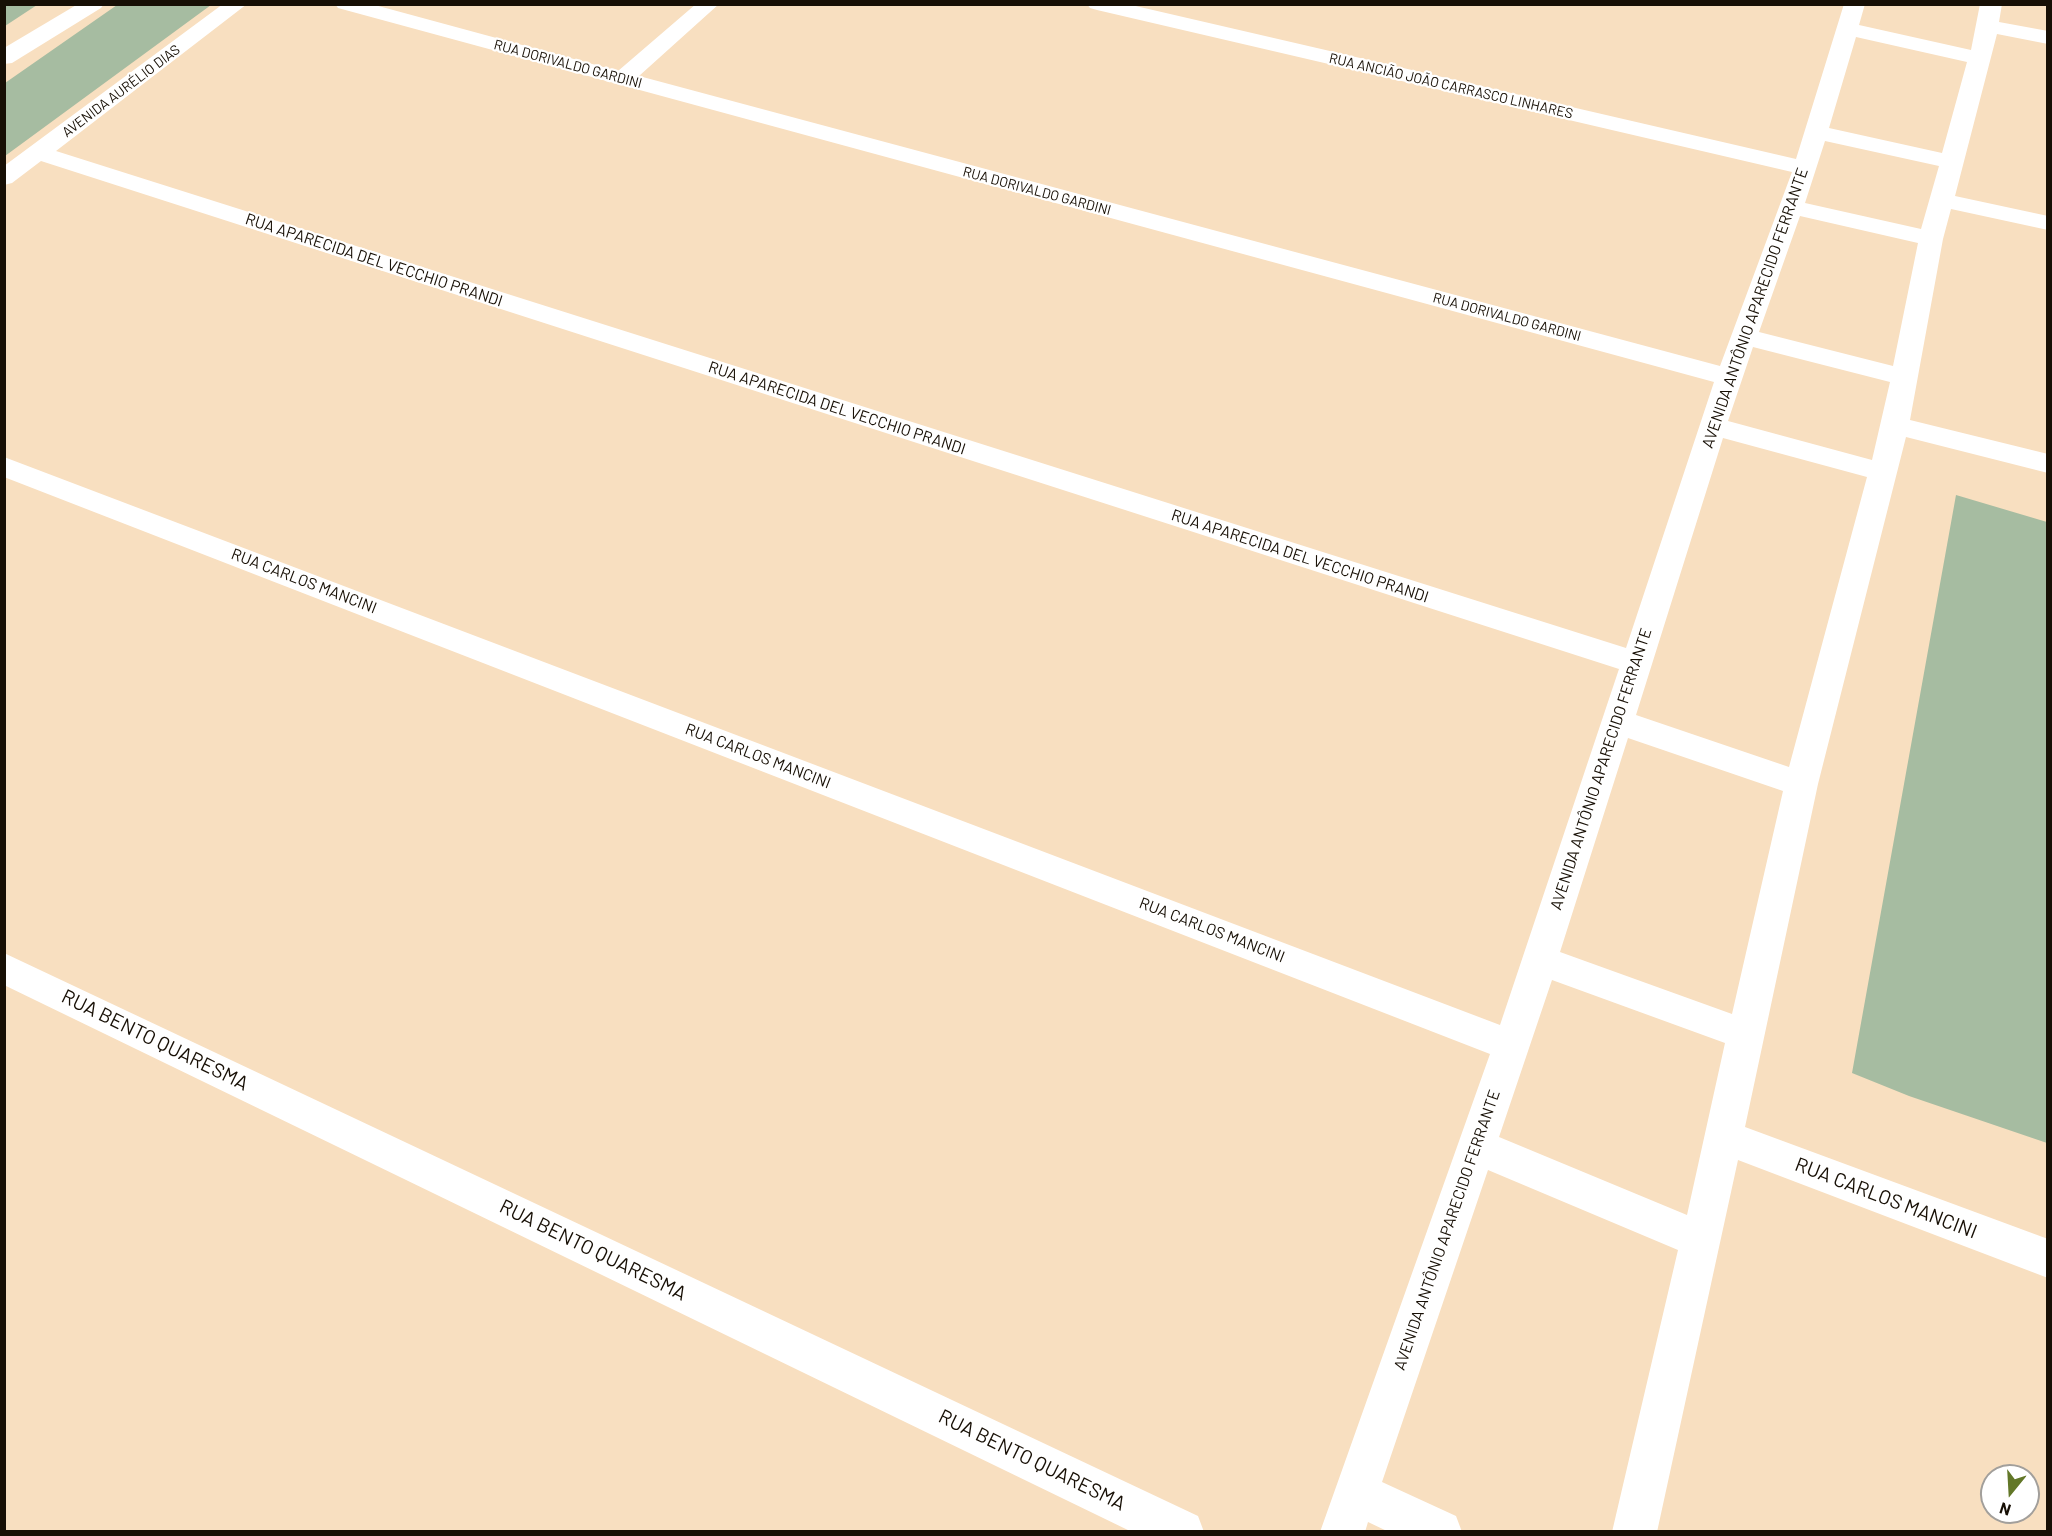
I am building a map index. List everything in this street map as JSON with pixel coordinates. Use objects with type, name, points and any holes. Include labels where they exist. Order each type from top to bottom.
[{"type":"main road","points":[[4,49],[69,4]]},
{"type":"main road","points":[[4,58],[94,4]]},
{"type":"main road","name":"AVENIDA AURÉLIO DIAS","points":[[4,178],[237,4]]},
{"type":"main road","name":"RUA DORIVALDO GARDINI","points":[[345,4],[1729,377]]},
{"type":"main road","points":[[622,79],[708,4]]},
{"type":"main road","name":"RUA ANCIÃO JOÃO CARRASCO LINHARES","points":[[1097,4],[1805,168]]},
{"type":"main road","points":[[1634,1532],[1747,1035],[1801,784],[1895,425],[1931,239],[1989,15],[2048,38]]},
{"type":"main road","points":[[1851,17],[1979,58]]},
{"type":"main road","name":"AVENIDA ANTÔNIO APARECIDO FERRANTE","points":[[1349,1512],[1512,1046],[1729,377],[1805,168],[1851,17]]},
{"type":"main road","points":[[1816,132],[1951,162]]},
{"type":"main road","name":"RUA APARECIDA DEL VECCHIO PRANDI","points":[[39,153],[1636,663]]},
{"type":"main road","points":[[1941,200],[2048,223]]},
{"type":"main road","points":[[1792,207],[1931,239]]},
{"type":"main road","points":[[1744,336],[1904,377]]},
{"type":"main road","points":[[1895,425],[2048,464]]},
{"type":"main road","points":[[1713,426],[1882,472]]},
{"type":"main road","name":"RUA CARLOS MANCINI","points":[[4,466],[1512,1046]]},
{"type":"main road","points":[[1617,721],[1801,784]]},
{"type":"main road","points":[[1539,960],[1747,1035]]},
{"type":"main road","name":"RUA BENTO QUARESMA","points":[[4,968],[1182,1532]]},
{"type":"main road","name":"RUA CARLOS MANCINI","points":[[1724,1137],[2048,1259]]},
{"type":"main road","points":[[1476,1146],[1701,1240]]},
{"type":"main road","points":[[1349,1512],[1440,1532]]},
{"type":"green space","points":[[5,4],[37,4],[37,5],[5,26]]},
{"type":"green space","points":[[117,5],[211,5],[5,156],[5,83]]},
{"type":"green space","points":[[1956,495],[2047,522],[2047,1143],[1909,1096],[1852,1073]]}]
